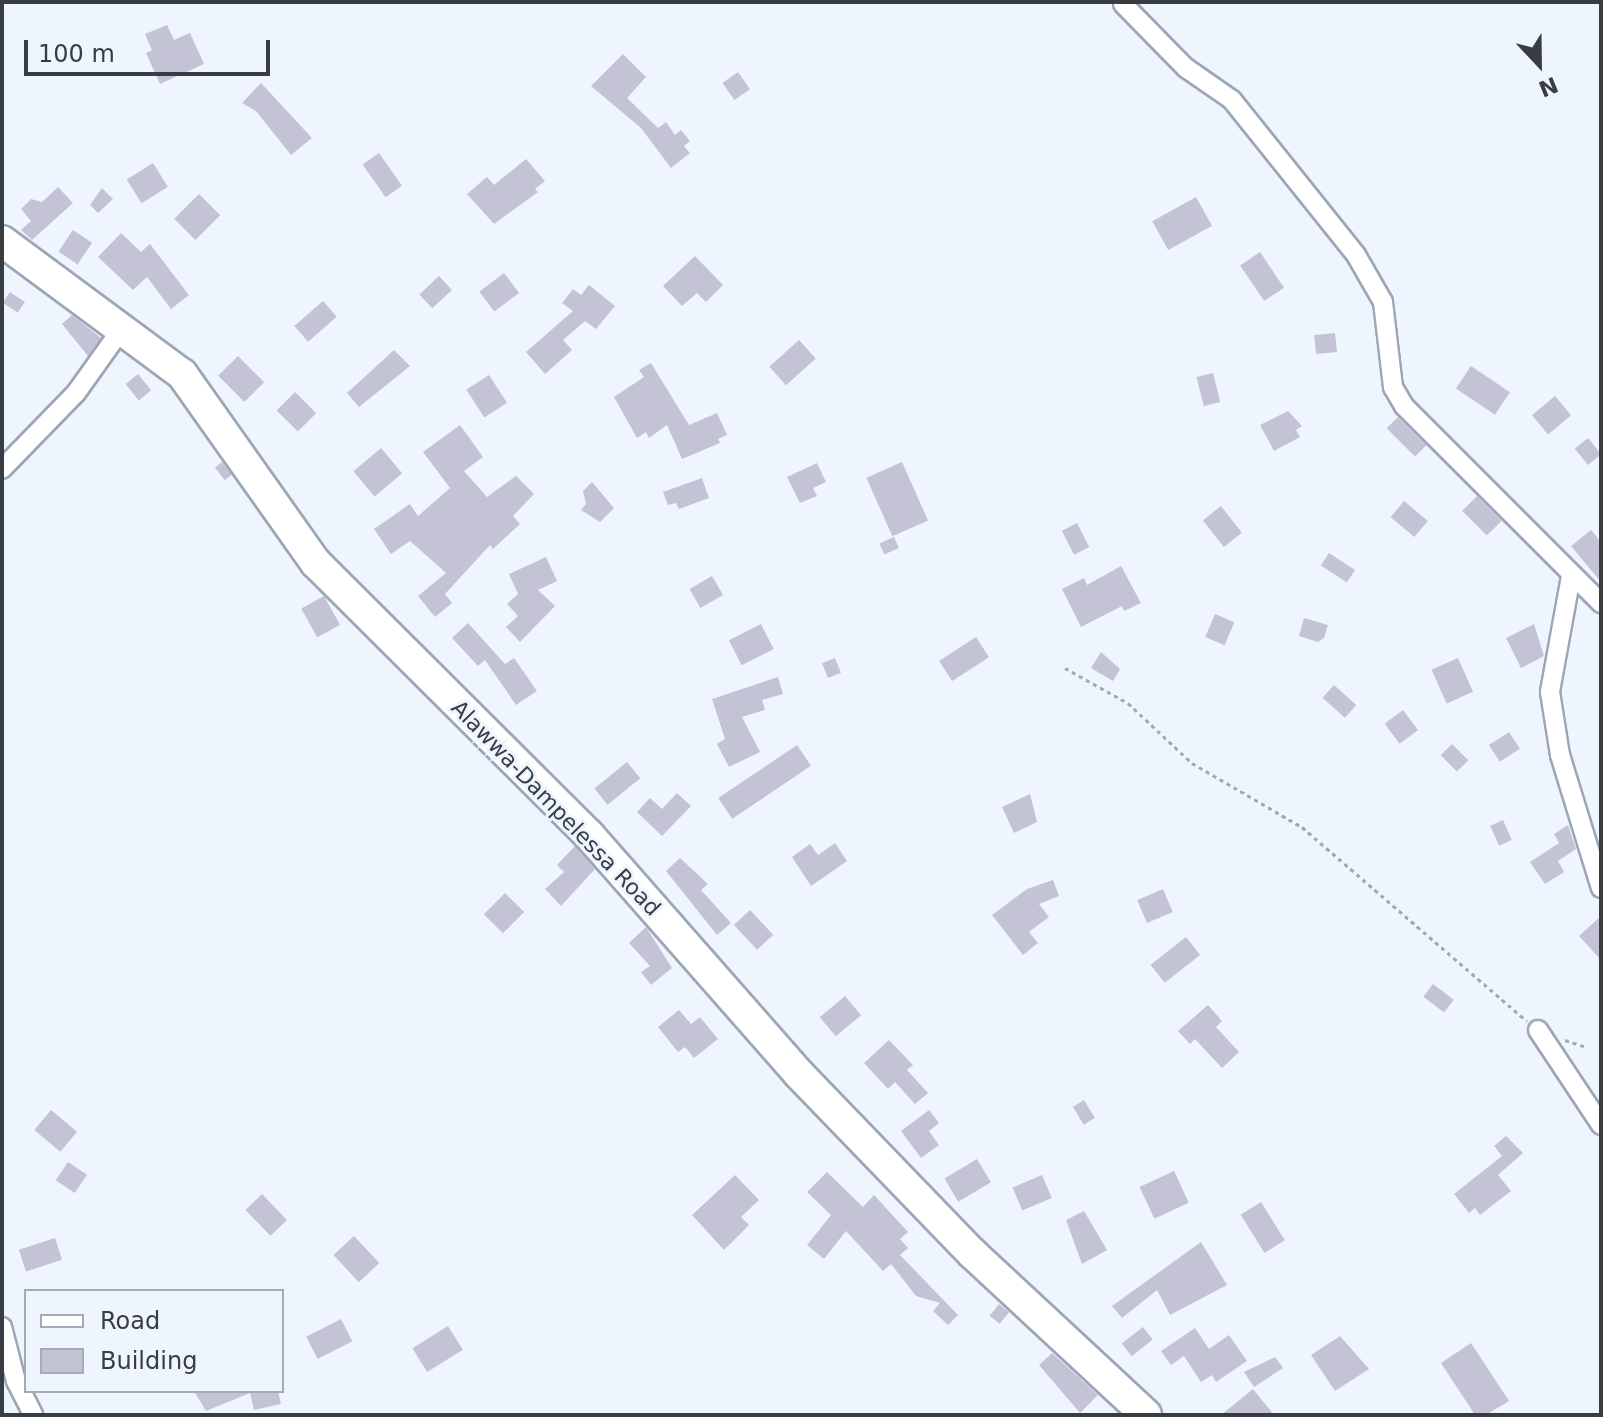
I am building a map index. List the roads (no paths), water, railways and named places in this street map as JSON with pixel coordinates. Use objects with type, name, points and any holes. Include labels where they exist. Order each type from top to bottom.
[{"type":"main road","name":"Alawwa-Dampelessa Road","points":[[2,241],[182,374],[316,563],[589,835],[799,1074],[973,1254],[1146,1415]]},
{"type":"street","points":[[1123,4],[1186,68],[1232,100],[1356,255],[1383,302],[1393,387],[1404,406],[1601,603]]},
{"type":"street","points":[[2,469],[76,393],[121,330]]},
{"type":"street","points":[[1571,576],[1550,692],[1560,755],[1601,888]]},
{"type":"street","points":[[1538,1030],[1601,1125]]},
{"type":"street","points":[[2,1327],[16,1381],[33,1415]]}]
